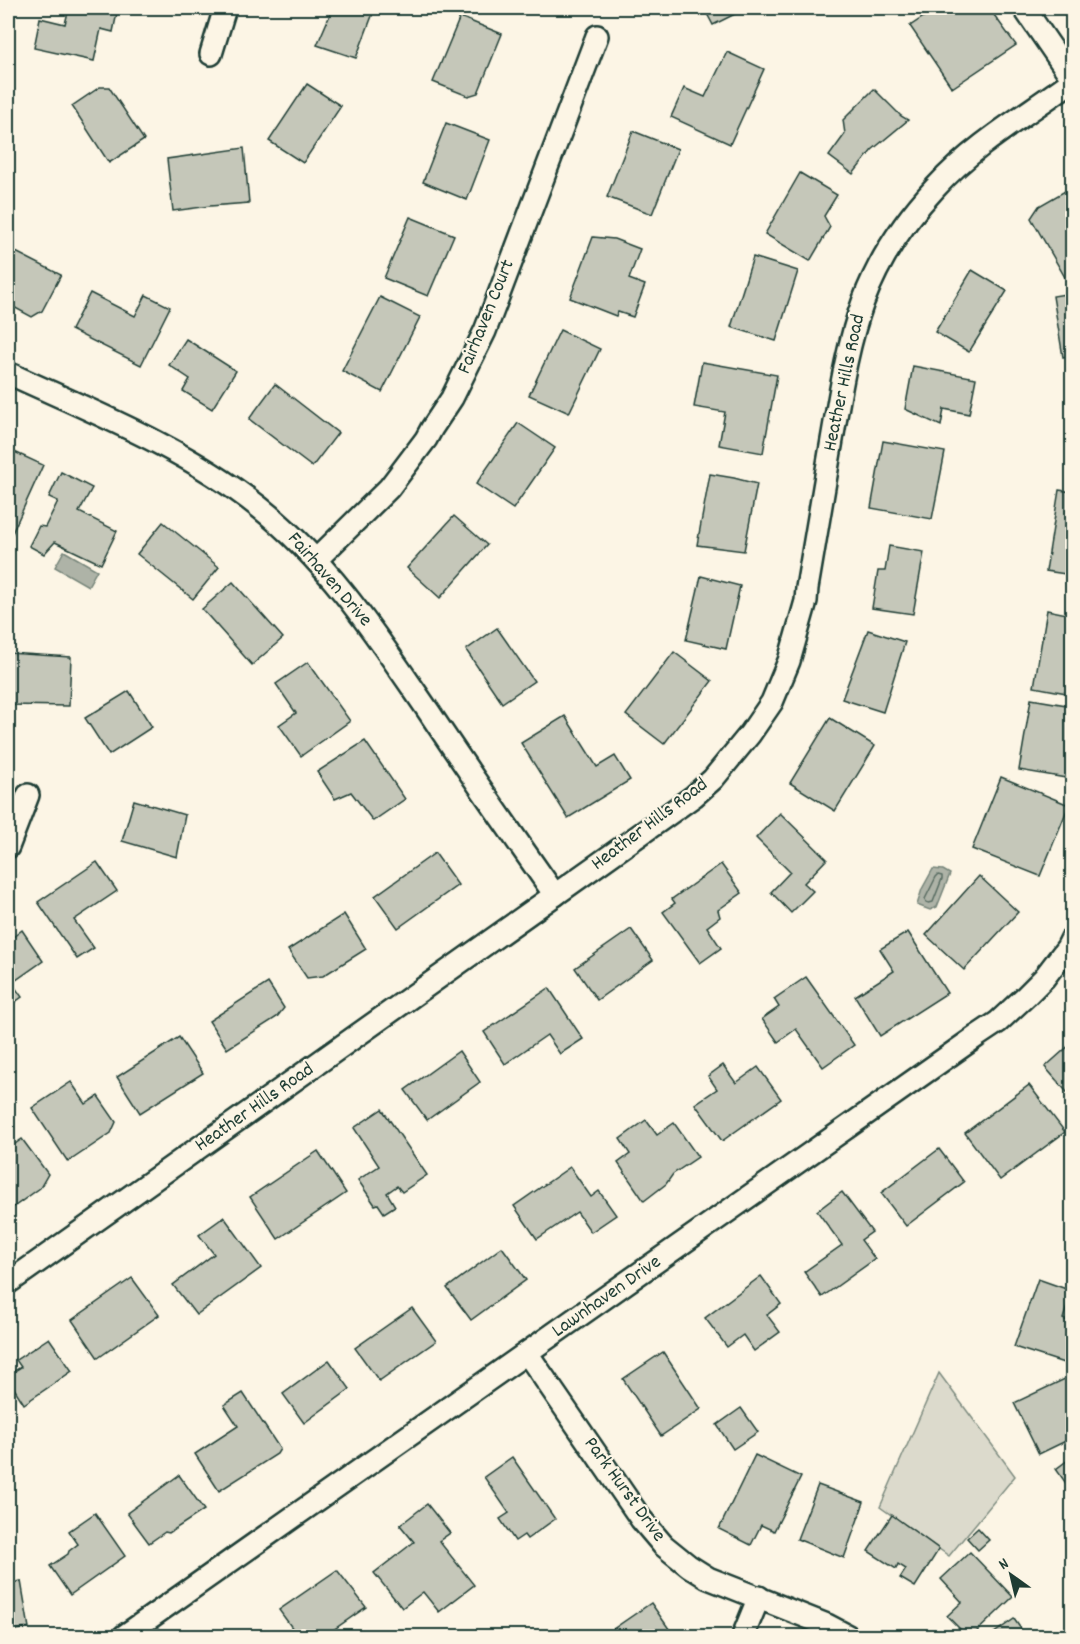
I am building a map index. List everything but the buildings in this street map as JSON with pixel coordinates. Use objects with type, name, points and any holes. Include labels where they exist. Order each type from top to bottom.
[{"type":"street","points":[[211,54],[225,8]]},
{"type":"street","points":[[1024,8],[1072,79]]},
{"type":"street","name":"Fairhaven Court","points":[[316,560],[388,488],[426,439],[452,398],[484,331],[597,36]]},
{"type":"street","name":"Heather Hills Road","points":[[8,1283],[694,796],[722,770],[772,702],[789,661],[806,601],[849,348],[873,278],[898,234],[937,186],[964,159],[1072,79]]},
{"type":"street","name":"Fairhaven Drive","points":[[8,373],[154,440],[198,464],[260,507],[316,560],[375,634],[555,895]]},
{"type":"street","points":[[8,847],[28,795]]},
{"type":"street","name":"Lawnhaven Drive","points":[[124,1636],[998,1022],[1044,978],[1072,938]]},
{"type":"street","name":"Park Hurst Drive","points":[[527,1353],[641,1519],[663,1545],[708,1578],[827,1624],[848,1636]]},
{"type":"street","points":[[743,1636],[759,1597]]},
{"type":"shaded area","points":[[939,1373],[1015,1476],[949,1556],[880,1507]]},
{"type":"water","points":[[64,551],[97,570],[88,586],[55,567]]},
{"type":"water","points":[[933,869],[943,870],[950,874],[937,907],[930,910],[917,905],[922,889]]}]
